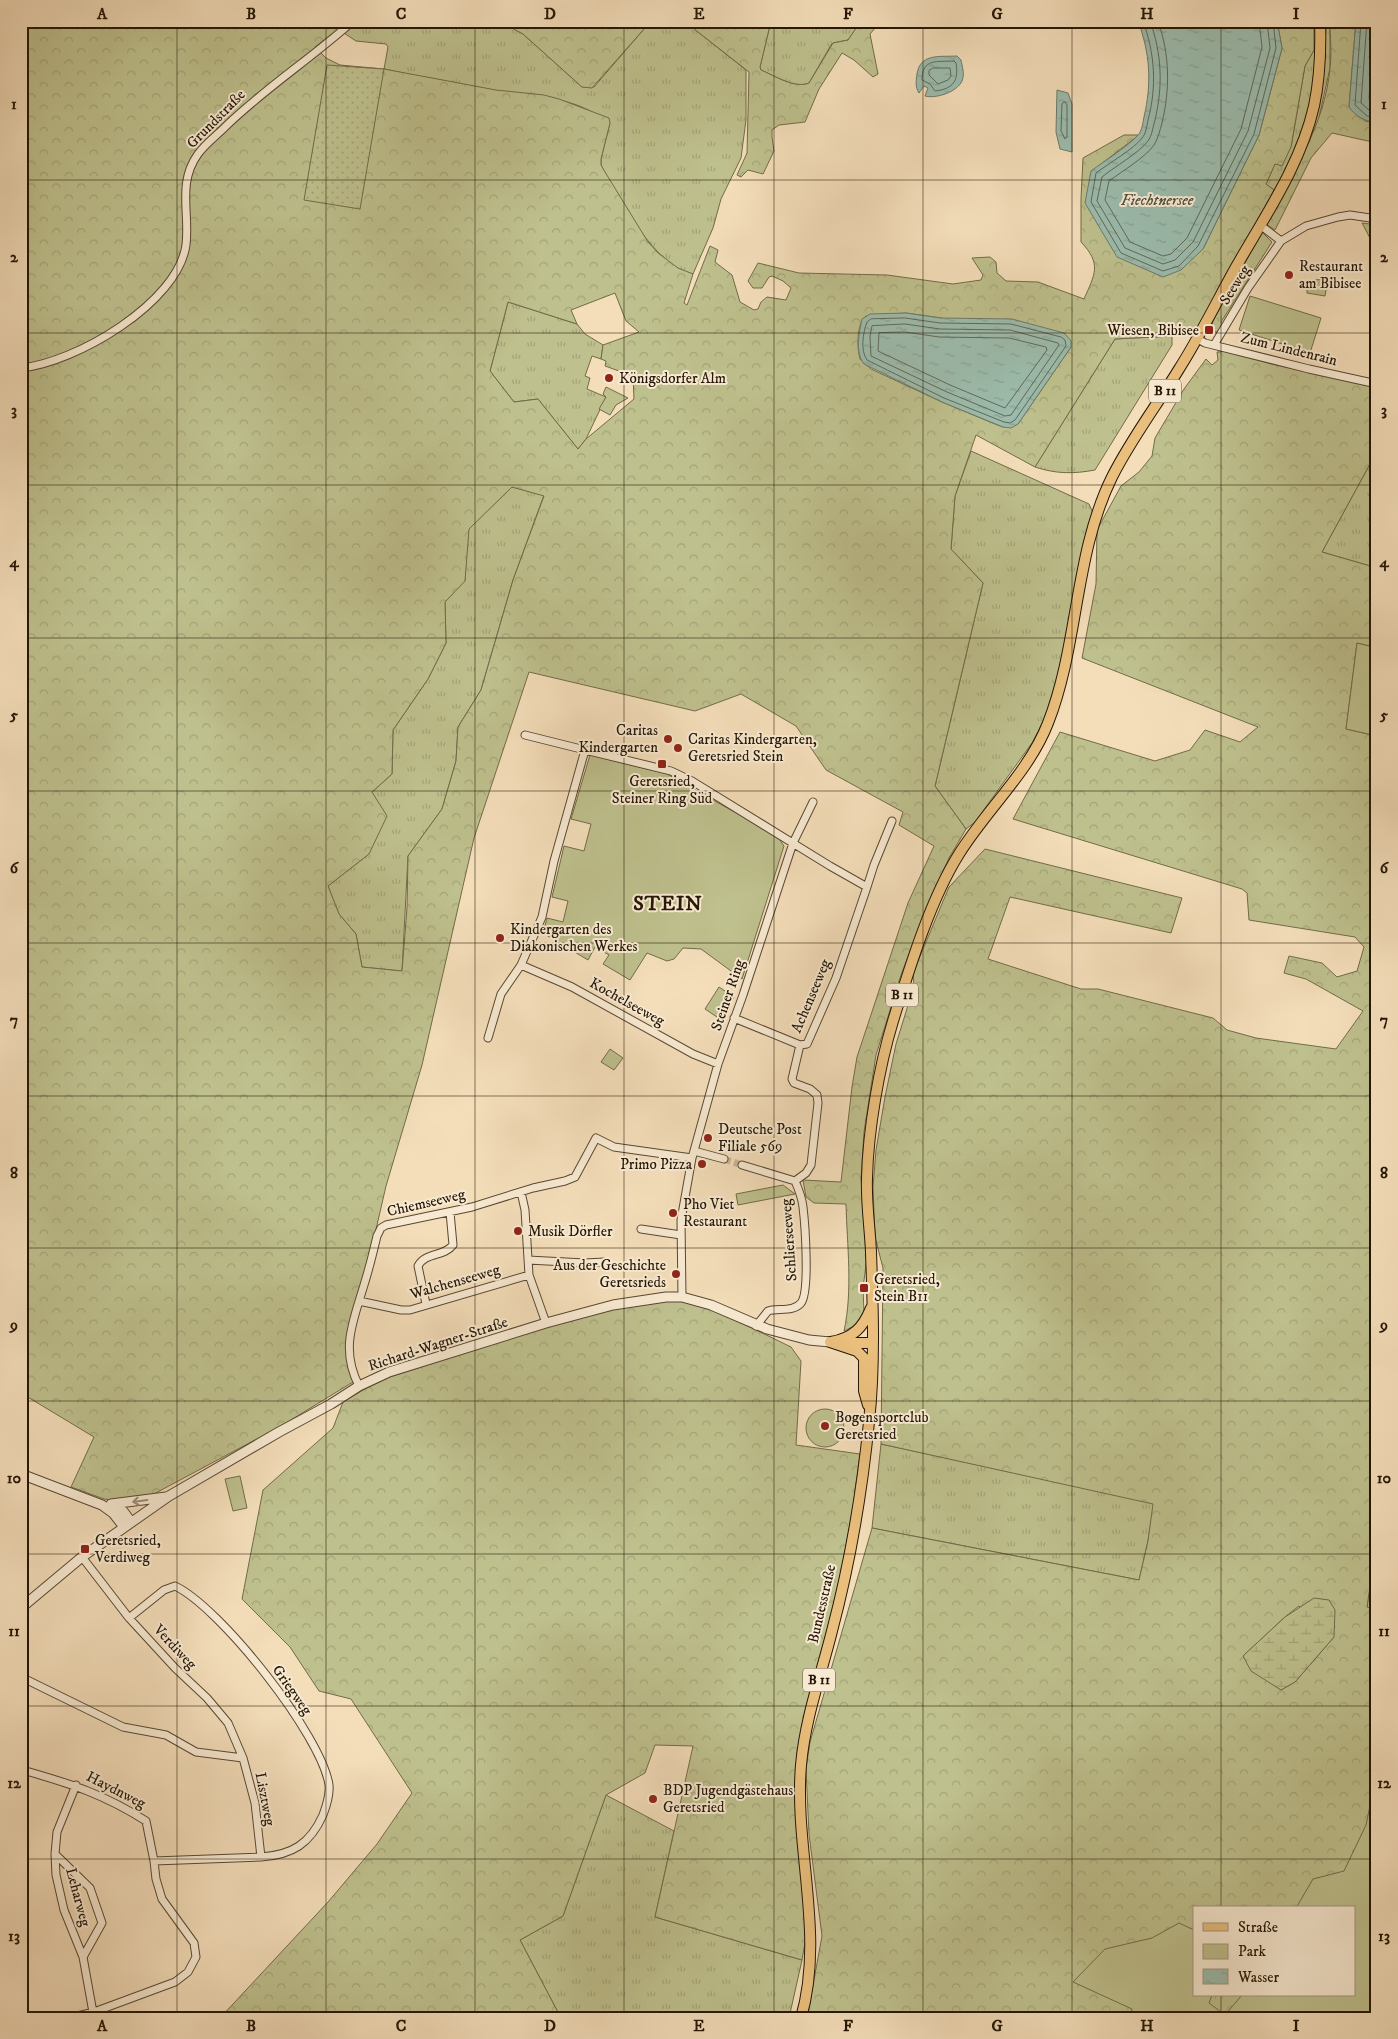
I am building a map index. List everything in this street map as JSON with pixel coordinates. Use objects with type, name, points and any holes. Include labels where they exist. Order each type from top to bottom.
[{"type":"main road","name":"B 11","points":[[873,1344],[867,1178],[878,1091],[884,1055],[893,1020],[922,936],[955,860],[1037,747],[1049,722],[1066,666],[1089,542],[1098,507],[1124,454],[1183,363],[1294,163],[1314,108],[1321,52],[1320,21]]},
{"type":"main road","points":[[830,1342],[848,1338],[854,1334],[865,1322],[872,1305]]},
{"type":"main road","points":[[830,1342],[873,1344]]},
{"type":"main road","points":[[830,1342],[857,1351],[864,1358],[864,1391],[865,1399],[870,1408]]},
{"type":"main road","name":"Bundesstraße","points":[[801,2018],[806,2000],[811,1930],[800,1807],[800,1769],[804,1740],[834,1626],[854,1530],[870,1408],[873,1344]]},
{"type":"street","name":"Grundstraße","points":[[21,368],[56,359],[96,342],[119,328],[154,301],[181,263],[186,247],[187,174],[200,152],[251,102],[353,21]]},
{"type":"street","name":"Seeweg","points":[[1214,345],[1248,288],[1281,241],[1306,226],[1338,217],[1350,215],[1377,219]]},
{"type":"street","points":[[1260,225],[1281,241]]},
{"type":"street","name":"Zum Lindenrain","points":[[1196,338],[1214,345],[1300,367],[1377,384]]},
{"type":"street","points":[[525,735],[671,771],[692,781],[830,866],[868,887]]},
{"type":"street","points":[[488,1038],[501,994],[521,965],[542,917],[558,847],[585,750]]},
{"type":"street","name":"Steiner Ring","points":[[682,1297],[682,1209],[693,1155],[718,1064],[793,842],[812,802]]},
{"type":"street","name":"Achenseeweg","points":[[734,1018],[800,1045],[808,1044],[836,978],[874,865],[892,821]]},
{"type":"street","name":"Kochelseeweg","points":[[521,965],[572,987],[693,1054],[718,1064]]},
{"type":"street","points":[[742,1164],[795,1181],[811,1165],[818,1103],[817,1095],[810,1089],[794,1083],[792,1079],[800,1045]]},
{"type":"street","name":"Chiemseeweg","points":[[359,1386],[351,1370],[348,1355],[350,1337],[381,1228],[392,1223],[450,1212],[575,1177],[596,1138],[614,1147],[693,1155]]},
{"type":"street","points":[[693,1155],[724,1159]]},
{"type":"street","name":"Schlierseeweg","points":[[756,1326],[768,1311],[795,1308],[804,1298],[806,1258],[803,1207],[795,1181]]},
{"type":"street","points":[[521,1192],[525,1210],[529,1275],[546,1323]]},
{"type":"street","points":[[426,1304],[418,1266],[424,1258],[444,1253],[453,1245],[450,1212]]},
{"type":"street","points":[[641,1229],[681,1235]]},
{"type":"street","points":[[528,1260],[585,1264],[605,1262]]},
{"type":"street","name":"Walchenseeweg","points":[[359,1301],[402,1310],[418,1308],[426,1304],[529,1275]]},
{"type":"street","name":"Richard-Wagner-Straße","points":[[21,1608],[82,1558],[127,1524],[169,1496],[331,1404],[359,1386],[389,1372],[546,1323],[626,1302],[666,1297],[682,1297],[711,1305],[756,1326],[809,1340],[830,1342]]},
{"type":"street","points":[[21,1474],[97,1502],[111,1504],[169,1496]]},
{"type":"street","points":[[97,1502],[127,1524]]},
{"type":"street","points":[[111,1504],[119,1508],[127,1524]]},
{"type":"street","name":"Verdiweg","points":[[82,1558],[129,1618],[175,1668],[207,1698],[228,1723],[242,1758]]},
{"type":"street","name":"Griegweg","points":[[129,1618],[164,1590],[175,1586],[187,1592],[221,1624],[273,1684],[298,1720],[320,1758],[329,1787],[326,1808],[316,1830],[307,1841],[295,1849],[278,1856],[261,1857]]},
{"type":"street","name":"Lisztweg","points":[[21,1677],[123,1727],[166,1735],[196,1752],[242,1758],[255,1803],[261,1857]]},
{"type":"street","name":"Haydnweg","points":[[21,1772],[26,1771],[76,1785],[120,1805],[146,1821],[156,1879],[162,1899],[194,1943],[196,1957],[188,1972],[175,1982],[94,2015],[68,2018]]},
{"type":"street","name":"Leharweg","points":[[76,1785],[57,1832],[56,1875],[64,1910],[83,1957],[94,2015]]},
{"type":"street","points":[[55,1854],[90,1888],[102,1923],[83,1957]]},
{"type":"street","points":[[154,1861],[261,1857]]},
{"type":"green space","points":[[21,21],[349,21],[315,47],[326,58],[340,65],[384,69],[496,90],[544,95],[609,118],[610,123],[601,165],[648,242],[658,253],[678,268],[693,274],[684,303],[687,305],[710,246],[718,250],[715,262],[732,275],[740,302],[754,310],[758,309],[761,302],[767,297],[786,300],[791,288],[783,281],[772,276],[769,277],[762,288],[753,288],[748,281],[758,263],[799,273],[887,275],[953,284],[981,280],[983,275],[972,258],[990,257],[996,262],[997,273],[1006,281],[1038,282],[1084,299],[1093,276],[1094,263],[1088,250],[1081,242],[1083,158],[1124,135],[1139,135],[1092,171],[1203,249],[1259,135],[1282,48],[1277,21],[1314,21],[1314,50],[1305,66],[1291,147],[1282,166],[1275,164],[1266,184],[1274,190],[1197,328],[1172,336],[1115,339],[1035,467],[976,435],[955,496],[951,549],[983,583],[935,786],[966,829],[949,858],[926,909],[901,975],[876,1055],[864,1132],[861,1179],[868,1250],[863,1288],[864,1313],[856,1325],[844,1331],[849,1284],[846,1204],[814,1203],[806,1197],[803,1180],[841,1182],[857,1057],[908,903],[934,846],[899,825],[903,812],[826,770],[796,726],[741,694],[695,711],[529,672],[474,838],[422,1065],[386,1186],[347,1355],[353,1382],[281,1426],[152,1495],[124,1502],[104,1499],[71,1487],[94,1437],[21,1393]],"holes":[[[615,293],[626,321],[639,332],[603,345],[601,359],[606,361],[605,366],[633,376],[634,399],[586,439],[578,449],[538,399],[514,402],[490,371],[508,302],[577,324],[571,310]],[[906,313],[941,318],[1071,347],[1018,424],[1003,427],[942,402],[871,369],[860,359],[858,349],[859,330],[866,316]],[[512,487],[544,496],[513,580],[481,690],[458,727],[456,761],[442,809],[408,856],[407,908],[402,971],[362,967],[356,934],[339,914],[328,886],[369,854],[387,816],[372,792],[392,774],[393,730],[428,679],[446,643],[445,602],[465,581],[469,529]]]},
{"type":"green space","points":[[357,21],[499,21],[523,34],[582,87],[594,87],[651,21],[684,21],[746,70],[746,120],[741,158],[721,199],[713,228],[693,274],[679,269],[665,259],[652,245],[627,212],[608,179],[601,165],[601,159],[610,123],[582,107],[568,102],[479,88],[384,69],[388,47],[386,44],[356,41],[344,33]]},
{"type":"green space","points":[[499,21],[651,21],[592,88],[582,87],[523,34]]},
{"type":"green space","points":[[684,21],[771,21],[760,67],[761,70],[791,83],[803,84],[809,83],[833,43],[848,40],[861,21],[881,21],[870,34],[878,74],[873,77],[854,60],[842,53],[819,89],[805,122],[779,125],[772,130],[774,151],[763,174],[748,170],[741,177],[737,175],[747,153],[749,72]]},
{"type":"green space","points":[[771,21],[861,21],[848,40],[831,45],[809,83],[798,84],[785,81],[761,70],[760,67]]},
{"type":"green space","points":[[1314,21],[1330,21],[1330,68],[1318,122],[1266,224],[1263,233],[1272,242],[1221,322],[1223,324],[1217,332],[1214,332],[1211,331],[1213,320],[1261,234],[1274,190],[1266,184],[1275,164],[1291,147],[1305,66],[1314,50]]},
{"type":"green space","points":[[1330,21],[1356,21],[1349,107],[1365,121],[1377,123],[1377,143],[1332,133],[1311,158],[1275,230],[1266,224],[1306,149],[1322,109],[1331,62]]},
{"type":"green space","points":[[327,65],[384,69],[360,209],[304,200]]},
{"type":"green space","points":[[1362,223],[1377,225],[1377,242],[1371,240]]},
{"type":"green space","points":[[1328,279],[1325,296],[1307,293],[1307,284],[1314,280]]},
{"type":"green space","points":[[1250,296],[1321,318],[1310,353],[1239,330]]},
{"type":"green space","points":[[508,302],[577,324],[585,334],[603,345],[601,359],[592,356],[585,376],[590,378],[587,389],[606,397],[586,439],[578,449],[538,399],[514,402],[490,371]]},
{"type":"green space","points":[[1172,336],[1172,345],[1095,470],[1065,473],[1035,467],[1115,339]]},
{"type":"green space","points":[[1230,351],[1272,364],[1377,387],[1377,451],[1322,552],[1377,568],[1377,648],[1357,643],[1346,729],[1377,736],[1377,1571],[1369,1593],[1367,1607],[1377,1610],[1377,1900],[1320,1906],[1193,1906],[1193,1996],[1355,1996],[1377,2018],[807,2018],[822,1936],[809,1834],[806,1769],[810,1742],[872,1528],[1139,1580],[1148,1541],[1153,1504],[881,1444],[883,1268],[875,1237],[873,1187],[876,1150],[896,1044],[914,986],[913,973],[949,887],[985,849],[1182,898],[1171,933],[1010,897],[988,959],[1081,989],[1098,989],[1213,1018],[1227,1030],[1256,1038],[1336,1049],[1363,1011],[1306,979],[1284,973],[1289,956],[1322,963],[1337,977],[1357,971],[1364,947],[1355,937],[1249,920],[1247,893],[1242,889],[1013,819],[1060,732],[1155,761],[1190,750],[1205,730],[1240,742],[1258,727],[1082,658],[1096,584],[1097,530],[1121,486],[1139,472],[1152,456],[1155,438],[1184,389],[1206,359],[1212,365],[1218,360],[1217,352]],"holes":[[[1299,1606],[1334,1637],[1295,1682],[1281,1690],[1243,1656]]]},
{"type":"green space","points":[[606,387],[628,398],[616,405],[610,415],[599,409],[606,397],[603,394]]},
{"type":"green space","points":[[971,451],[1089,504],[1093,513],[1062,664],[1044,720],[1032,743],[975,822],[966,829],[935,786],[983,583],[951,549],[955,496]]},
{"type":"green space","points":[[1377,451],[1377,568],[1322,552]]},
{"type":"green space","points":[[512,487],[544,495],[513,580],[481,690],[458,727],[456,761],[442,809],[408,856],[402,971],[362,967],[356,934],[339,914],[328,886],[369,854],[372,792],[392,774],[393,730],[428,679],[446,643],[445,602],[465,580],[468,529]]},
{"type":"green space","points":[[1357,643],[1377,648],[1377,736],[1346,729]]},
{"type":"green space","points":[[590,755],[667,774],[777,836],[784,846],[742,979],[701,949],[683,948],[674,959],[667,961],[647,953],[630,980],[603,964],[609,955],[595,947],[588,960],[543,933],[547,918],[563,922],[568,901],[552,897],[564,846],[584,851],[591,824],[571,819]]},
{"type":"green space","points":[[719,987],[734,997],[720,1019],[705,1009]]},
{"type":"green space","points":[[610,1049],[623,1058],[614,1070],[601,1062]]},
{"type":"green space","points":[[783,1185],[795,1194],[738,1205],[736,1194]]},
{"type":"green space","points":[[682,1299],[711,1308],[791,1347],[801,1361],[796,1445],[860,1454],[850,1530],[831,1625],[802,1740],[807,1931],[802,1960],[655,1917],[693,1746],[655,1745],[645,1773],[606,1795],[563,1916],[520,1940],[561,2018],[220,2018],[328,1902],[377,1844],[412,1793],[351,1699],[319,1691],[290,1647],[242,1599],[263,1490],[333,1428],[343,1402],[390,1377],[550,1326],[620,1307]]},
{"type":"green space","name":"Bogensportclub Geretsried","points":[[825,1409],[839,1414],[844,1428],[839,1442],[825,1447],[811,1442],[806,1428],[811,1414]]},
{"type":"green space","points":[[881,1444],[1154,1503],[1139,1580],[872,1528]]},
{"type":"green space","points":[[240,1476],[247,1508],[233,1511],[225,1479]]},
{"type":"green space","points":[[1377,1571],[1377,1610],[1367,1608],[1369,1593]]},
{"type":"green space","points":[[1314,1598],[1329,1600],[1335,1610],[1334,1637],[1295,1682],[1281,1690],[1251,1671],[1243,1656],[1285,1617]]},
{"type":"green space","points":[[1377,1772],[1377,2018],[1130,2018],[1132,2009],[1073,1982],[1105,1949],[1152,1938],[1179,1923],[1193,1930],[1193,1996],[1212,1996],[1209,2003],[1225,2015],[1241,1996],[1356,1996],[1356,1906],[1297,1906],[1313,1879],[1344,1871],[1366,1825]]},
{"type":"green space","points":[[606,1795],[674,1831],[655,1917],[802,1960],[789,2018],[561,2018],[520,1940],[563,1916]]},
{"type":"water","name":"Fiechtnersee","points":[[1138,21],[1277,21],[1282,48],[1259,135],[1203,249],[1181,270],[1163,277],[1117,257],[1085,203],[1091,171],[1134,139],[1142,126],[1147,104],[1149,80],[1145,45]]},
{"type":"water","points":[[1356,21],[1377,21],[1377,123],[1361,118],[1349,107]]},
{"type":"water","points":[[957,56],[961,60],[963,78],[956,88],[930,97],[925,96],[928,88],[924,86],[919,93],[916,79],[922,62],[926,59]]},
{"type":"water","points":[[1057,90],[1068,93],[1072,104],[1072,152],[1060,149],[1056,132]]},
{"type":"water","points":[[906,313],[941,318],[1012,319],[1064,333],[1071,341],[1071,347],[1018,424],[1011,428],[1003,427],[942,402],[864,364],[859,354],[862,319],[870,314]]},
{"type":"tunnel","points":[[724,1159],[742,1165]]},
{"type":"place","name":"Restaurant am Bibisee","points":[[1289,275]]},
{"type":"place","name":"Wiesen, Bibisee","points":[[1209,330]]},
{"type":"place","name":"Königsdorfer Alm","points":[[609,378]]},
{"type":"place","name":"Caritas Kindergarten","points":[[668,739]]},
{"type":"place","name":"Caritas Kindergarten, Geretsried Stein","points":[[678,748]]},
{"type":"place","name":"Geretsried, Steiner Ring Süd","points":[[662,764]]},
{"type":"place","name":"Kindergarten des Diakonischen Werkes","points":[[500,938]]},
{"type":"place","name":"Deutsche Post Filiale 569","points":[[708,1138]]},
{"type":"place","name":"Primo Pizza","points":[[702,1164]]},
{"type":"place","name":"Pho Viet Restaurant","points":[[673,1213]]},
{"type":"place","name":"Musik Dörfler","points":[[518,1231]]},
{"type":"place","name":"Aus der Geschichte Geretsrieds","points":[[676,1274]]},
{"type":"place","name":"Geretsried, Stein B11","points":[[864,1288]]},
{"type":"place","name":"Bogensportclub Geretsried","points":[[825,1426]]},
{"type":"place","name":"Geretsried, Verdiweg","points":[[85,1549]]},
{"type":"place","name":"BDP Jugendgästehaus Geretsried","points":[[653,1799]]},
{"type":"district","name":"STEIN","points":[[668,904]]}]
